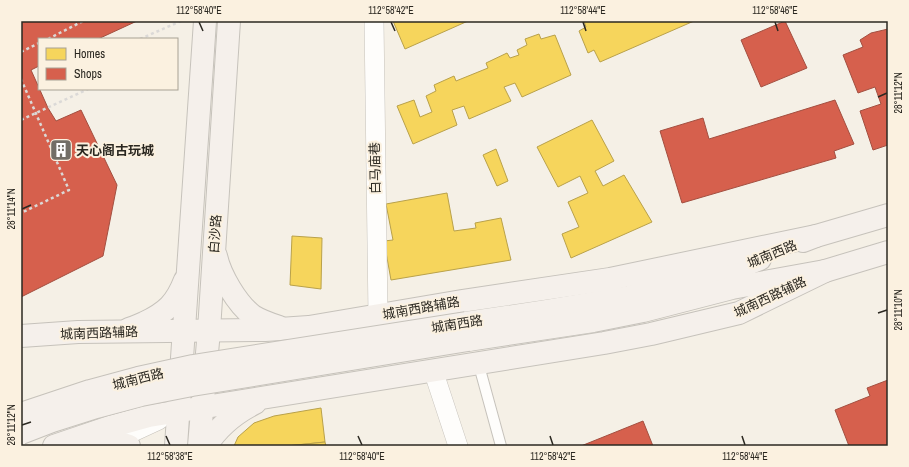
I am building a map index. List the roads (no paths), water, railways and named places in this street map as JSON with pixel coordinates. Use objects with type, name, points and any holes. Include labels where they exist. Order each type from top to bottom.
[{"type":"main road","name":"白沙路","points":[[176,446],[205,21]]},
{"type":"main road","name":"白沙路","points":[[199,446],[209,330],[229,21]]},
{"type":"main road","name":"城南西路","points":[[21,433],[52,421],[141,394],[467,331],[570,307],[629,297],[676,286],[725,273],[816,236],[888,215]]},
{"type":"main road","name":"城南西路辅路","points":[[21,336],[78,332],[286,329],[330,324],[462,301],[610,279],[816,236]]},
{"type":"main road","points":[[214,246],[218,266],[226,282],[238,300],[252,315],[267,324],[286,329]]},
{"type":"main road","name":"城南西路","points":[[21,414],[90,391],[138,378],[193,366],[467,331],[593,321],[643,311],[732,288],[825,270],[888,252]]},
{"type":"main road","name":"城南西路辅路","points":[[62,443],[112,426],[149,416],[638,337],[739,313],[825,270]]},
{"type":"main road","points":[[114,332],[133,328],[168,309],[180,293],[188,273]]},
{"type":"main road","points":[[206,446],[223,424],[235,414],[266,397]]},
{"type":"main road","points":[[62,443],[88,438],[116,444]]},
{"type":"street","name":"白马庙巷","points":[[374,21],[378,316]]},
{"type":"street","points":[[433,370],[458,446]]},
{"type":"street","points":[[116,444],[178,411]]},
{"type":"lane","points":[[478,362],[500,446]]},
{"type":"place","name":"天心阁古玩城","points":[[61,150]]}]
